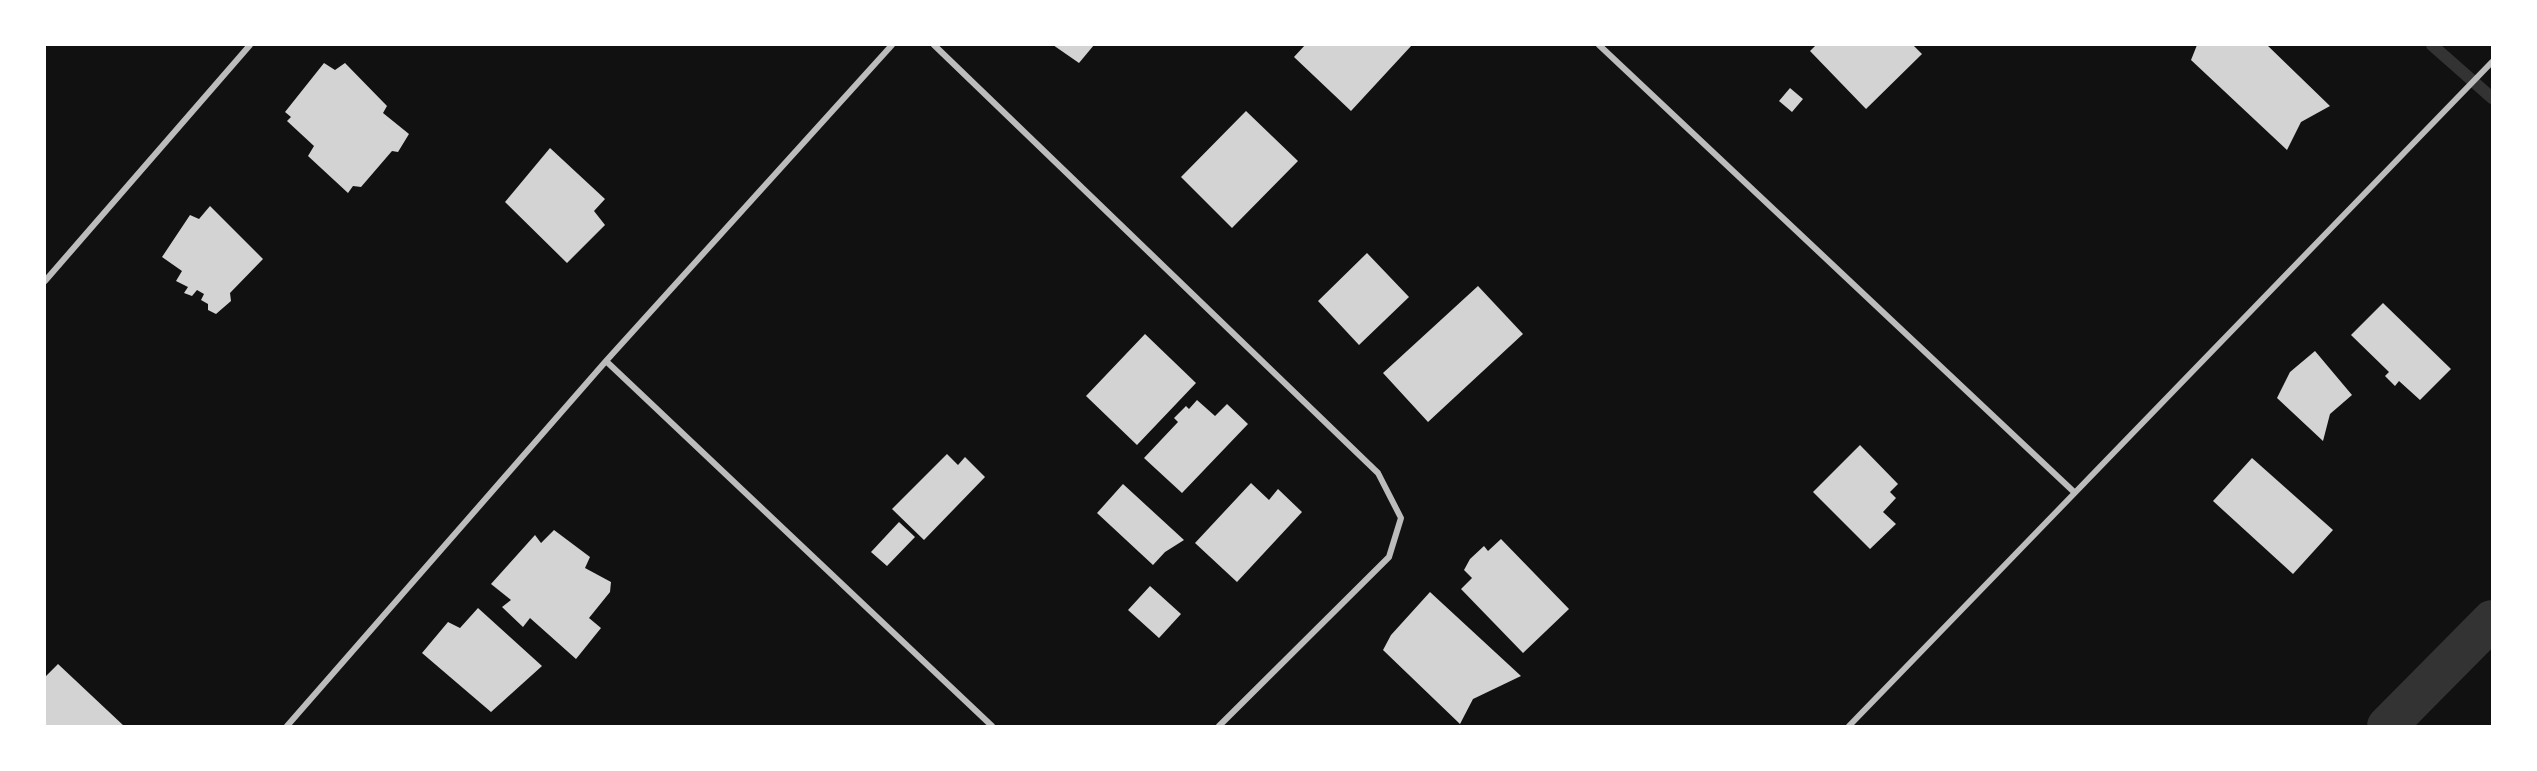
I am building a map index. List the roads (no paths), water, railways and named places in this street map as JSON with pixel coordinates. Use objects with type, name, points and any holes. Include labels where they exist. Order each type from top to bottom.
[{"type":"street","points":[[45,281],[250,45]]},
{"type":"street","points":[[287,726],[606,361],[892,45]]},
{"type":"street","points":[[934,45],[1378,473],[1401,518],[1389,557],[1219,726]]},
{"type":"street","points":[[1599,45],[2074,492]]},
{"type":"street","points":[[1849,726],[2492,62]]},
{"type":"street","points":[[606,361],[992,726]]},
{"type":"waterway","points":[[2432,45],[2492,98]]},
{"type":"waterway","points":[[2387,726],[2492,620]]}]
